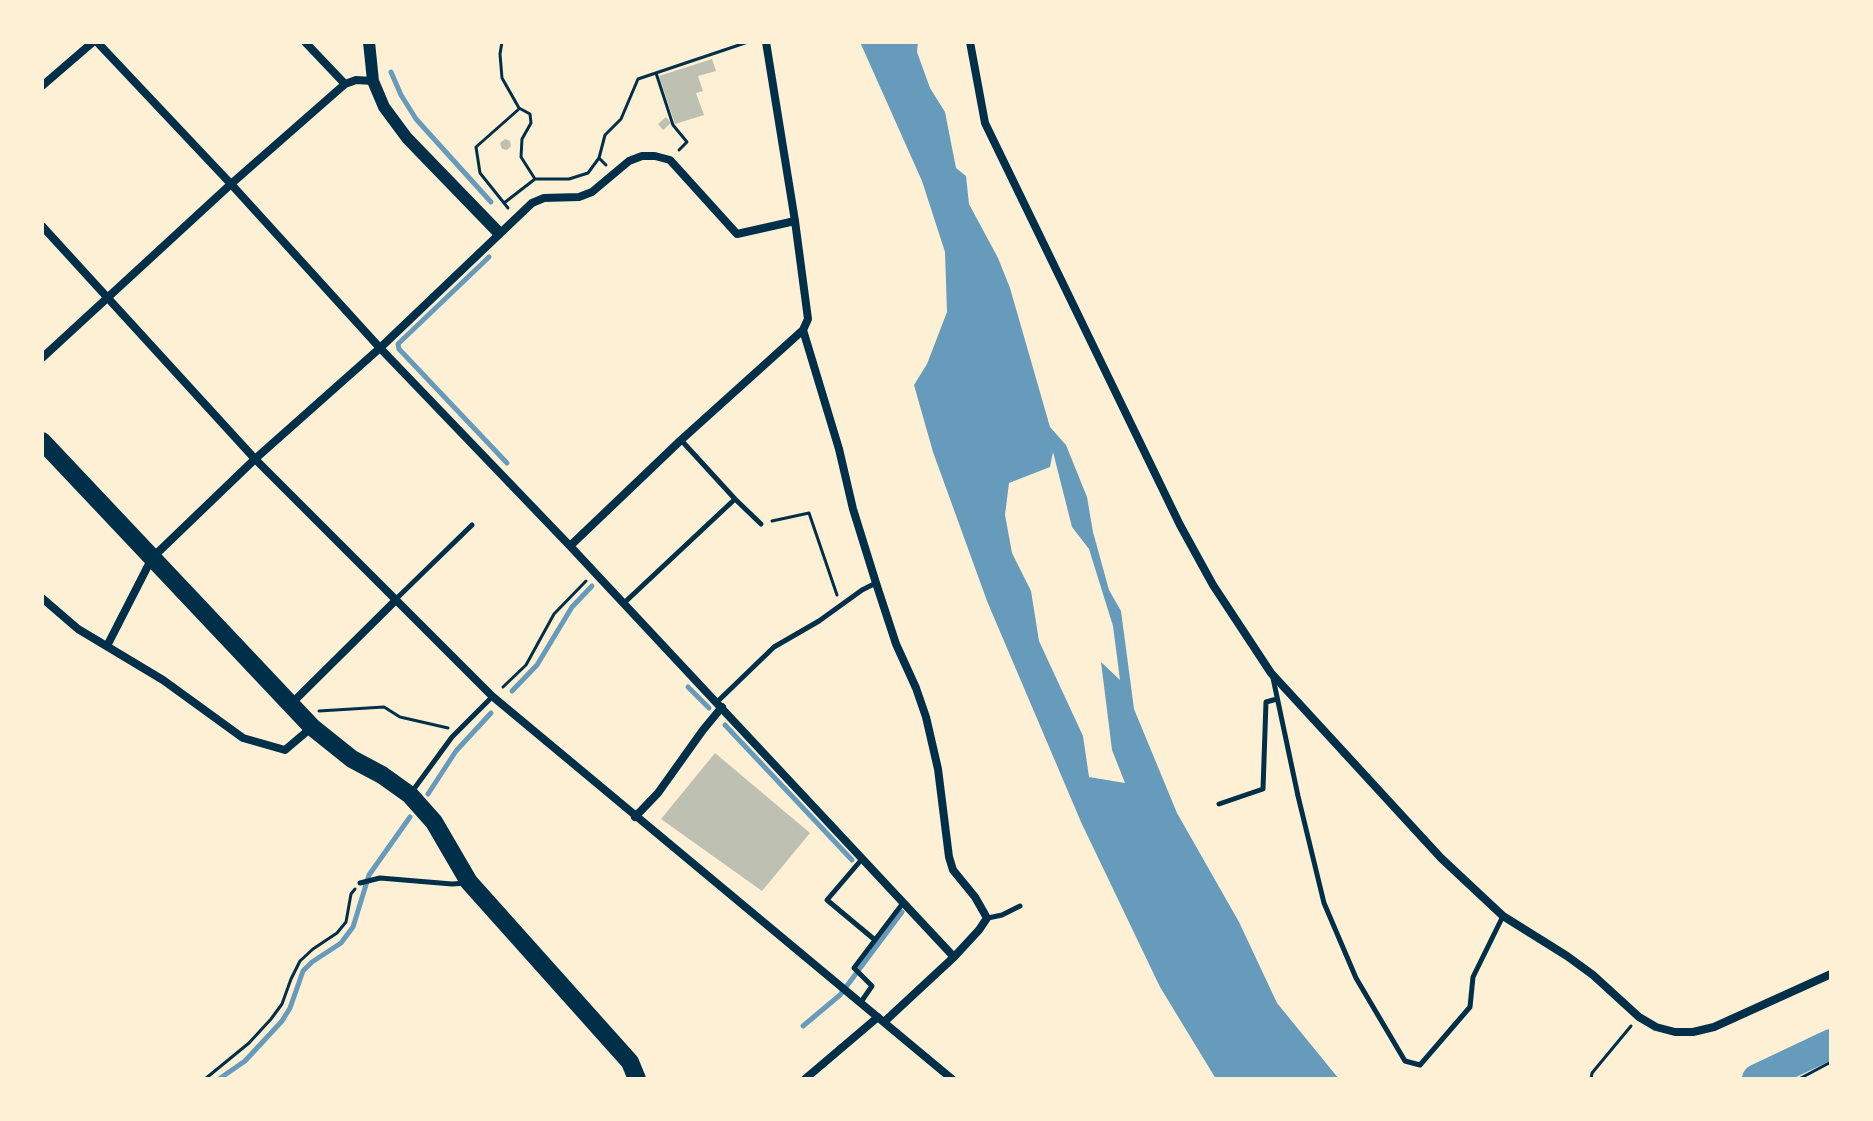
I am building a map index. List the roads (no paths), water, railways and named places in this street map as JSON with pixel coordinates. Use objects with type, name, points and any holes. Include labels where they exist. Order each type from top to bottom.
[{"type":"highway","points":[[42,441],[312,727],[352,759],[410,795],[434,822],[469,882],[630,1062],[637,1079]]},
{"type":"street","points":[[42,86],[95,42],[954,957]]},
{"type":"street","points":[[305,42],[345,84]]},
{"type":"street","points":[[369,42],[373,81],[384,107],[407,138],[498,232]]},
{"type":"street","points":[[570,546],[803,330],[808,319],[766,42]]},
{"type":"street","points":[[970,42],[985,123],[1180,525],[1213,585],[1271,673],[1441,858],[1503,916],[1584,968],[1639,1017],[1656,1027],[1675,1032],[1714,1027],[1831,974]]},
{"type":"street","points":[[42,358],[345,84],[356,80],[373,81]]},
{"type":"street","points":[[107,646],[152,558],[532,203],[544,198],[579,197],[592,192],[629,161],[642,156],[655,156],[670,160],[737,234],[795,221]]},
{"type":"street","points":[[42,226],[255,459],[492,696],[952,1079]]},
{"type":"street","points":[[803,330],[876,583],[896,644],[926,717],[938,769],[953,870],[987,918],[954,957],[881,1020],[805,1079]]},
{"type":"street","points":[[42,598],[78,629],[163,680],[243,738],[285,750],[312,727]]},
{"type":"street","points":[[294,708],[395,601]]},
{"type":"street","points":[[635,817],[658,793],[719,704]]},
{"type":"lane","points":[[681,440],[761,524]]},
{"type":"lane","points":[[624,603],[735,499]]},
{"type":"lane","points":[[395,601],[472,525]]},
{"type":"lane","points":[[719,704],[774,647],[876,583]]},
{"type":"lane","points":[[1271,673],[1324,903],[1356,978],[1405,1061],[1420,1065],[1470,1007],[1473,977],[1503,916]]},
{"type":"lane","points":[[410,795],[459,730],[492,696]]},
{"type":"lane","points":[[1219,804],[1263,789],[1266,702],[1277,699]]},
{"type":"lane","points":[[863,858],[827,900],[875,940]]},
{"type":"lane","points":[[360,883],[380,878],[452,884],[469,882]]},
{"type":"lane","points":[[861,1002],[872,986],[854,968],[904,902]]},
{"type":"lane","points":[[987,918],[1020,906]]},
{"type":"water","points":[[860,42],[918,42],[917,52],[930,88],[945,112],[956,168],[966,176],[969,204],[1010,288],[1050,427],[1066,445],[1087,497],[1109,590],[1121,611],[1134,709],[1177,813],[1239,922],[1277,1003],[1339,1079],[1216,1079],[1160,987],[1081,822],[987,601],[933,452],[914,385],[927,364],[947,312],[945,252],[922,181]],"holes":[[[1053,452],[1072,527],[1089,549],[1113,626],[1120,680],[1101,662],[1112,750],[1125,783],[1089,777],[1083,736],[1039,641],[1031,591],[1012,553],[1005,515],[1009,483],[1050,467]]]},
{"type":"waterway","points":[[391,72],[416,119],[491,202]]},
{"type":"waterway","points":[[489,257],[398,344],[399,349],[507,463]]},
{"type":"waterway","points":[[512,691],[537,665],[572,607],[592,586]]},
{"type":"waterway","points":[[688,687],[709,708]]},
{"type":"waterway","points":[[428,794],[456,751],[491,713]]},
{"type":"waterway","points":[[725,725],[852,860]]},
{"type":"waterway","points":[[219,1079],[245,1061],[282,1021],[303,971],[341,943],[353,927],[369,875],[410,817]]},
{"type":"waterway","points":[[803,1026],[840,995],[902,912]]},
{"type":"waterway","points":[[1757,1079],[1831,1044]]}]
